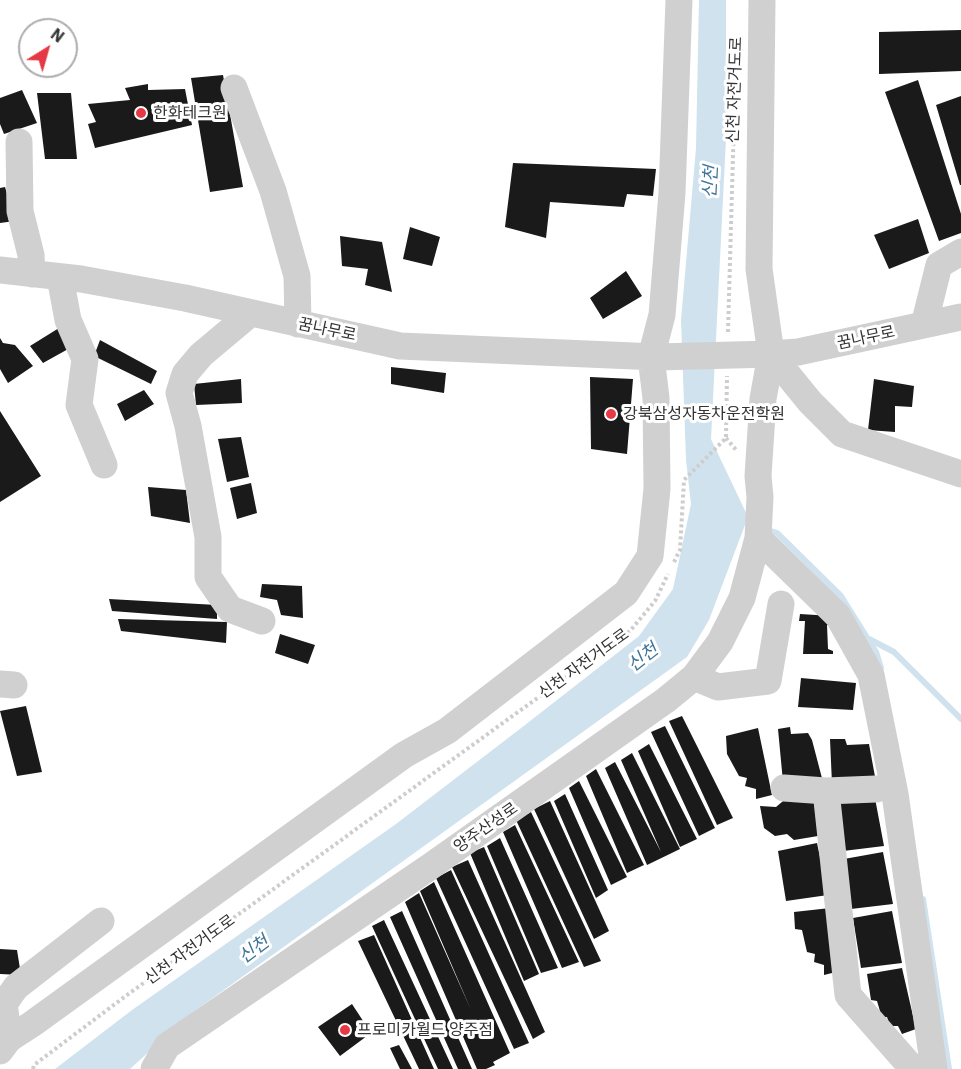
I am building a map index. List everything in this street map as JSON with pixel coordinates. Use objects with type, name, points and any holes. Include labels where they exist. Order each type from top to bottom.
[{"type":"street","points":[[5,1045],[404,755],[447,731],[626,593],[650,556],[657,489],[654,357],[662,315],[672,192],[679,0]]},
{"type":"street","points":[[762,0],[759,269],[771,354],[810,402],[842,434],[961,474]]},
{"type":"street","points":[[234,88],[273,192],[297,276],[298,324]]},
{"type":"street","points":[[19,142],[20,211],[31,255],[32,273]]},
{"type":"street","points":[[924,325],[939,265],[961,252]]},
{"type":"street","name":"꿈나무로","points":[[0,270],[60,277],[182,285],[250,313],[400,346],[654,357],[771,354],[798,352],[961,317]]},
{"type":"street","points":[[60,277],[68,320],[85,359],[79,405],[104,465]]},
{"type":"street","points":[[250,313],[201,355],[185,374],[178,393],[188,426],[208,537],[208,577],[230,609],[262,621]]},
{"type":"street","name":"양주산성로","points":[[154,1069],[167,1046],[547,786],[694,677],[720,642],[742,598],[758,538],[760,497],[758,476],[763,399],[771,354]]},
{"type":"street","points":[[758,538],[838,616],[871,675],[895,794],[934,1069]]},
{"type":"street","points":[[694,677],[718,687],[768,681],[781,604]]},
{"type":"street","points":[[784,788],[826,791],[876,789]]},
{"type":"street","points":[[826,791],[848,995],[913,1069]]},
{"type":"street","points":[[5,1045],[4,1004],[16,987],[101,921]]},
{"type":"path","name":"신천 자전거도로","points":[[728,340],[736,47]]},
{"type":"path","name":"신천 자전거도로","points":[[33,1069],[34,1065],[127,995],[630,631],[656,601],[680,550],[684,480],[726,438],[728,373]]},
{"type":"water","name":"신천","points":[[699,0],[726,0],[726,139],[711,439],[748,517],[709,620],[687,657],[189,1015],[130,1069],[55,1069],[132,1010],[396,824],[525,725],[639,636],[673,589],[691,504],[686,460],[681,320],[696,148]]},
{"type":"building","points":[[961,30],[961,71],[879,74],[879,32]]},
{"type":"building","points":[[223,75],[243,187],[210,192],[191,78]]},
{"type":"building","points":[[918,80],[961,214],[961,233],[939,241],[885,92]]},
{"type":"building","name":"한화테크원","points":[[148,84],[148,90],[185,89],[192,125],[95,148],[88,124],[96,122],[88,104],[130,100],[125,88]]},
{"type":"building","points":[[22,90],[37,123],[4,134],[0,124],[0,98]]},
{"type":"building","points":[[37,93],[71,93],[77,159],[45,159]]},
{"type":"building","points":[[961,96],[961,185],[960,185],[936,105]]},
{"type":"building","points":[[513,163],[656,169],[653,196],[627,194],[624,207],[550,202],[546,238],[505,227]]},
{"type":"building","points":[[5,187],[15,221],[0,223],[0,188]]},
{"type":"building","points":[[918,219],[929,253],[889,269],[874,235]]},
{"type":"building","points":[[410,227],[440,237],[432,266],[403,259]]},
{"type":"building","points":[[340,236],[382,242],[392,292],[365,285],[368,269],[342,266]]},
{"type":"building","points":[[626,271],[642,296],[603,319],[590,298]]},
{"type":"building","points":[[59,328],[70,348],[43,363],[30,346]]},
{"type":"building","points":[[0,338],[3,343],[15,345],[33,366],[8,383],[0,369]]},
{"type":"building","points":[[100,340],[157,371],[151,384],[94,356]]},
{"type":"building","points":[[391,367],[446,373],[444,393],[391,384]]},
{"type":"building","name":"강북삼성자동차운전학원","points":[[590,377],[633,379],[627,454],[591,449]]},
{"type":"building","points":[[241,379],[242,403],[196,405],[194,384]]},
{"type":"building","points":[[874,379],[914,386],[912,407],[895,406],[895,432],[868,430]]},
{"type":"building","points":[[144,390],[154,404],[125,421],[117,404]]},
{"type":"building","points":[[0,411],[41,476],[0,502]]},
{"type":"building","points":[[241,437],[249,477],[227,482],[218,439]]},
{"type":"building","points":[[251,483],[257,513],[237,519],[230,488]]},
{"type":"building","points":[[148,487],[186,490],[190,523],[151,516]]},
{"type":"building","points":[[262,584],[302,586],[303,618],[281,615],[277,600],[260,597]]},
{"type":"building","points":[[109,599],[217,605],[217,619],[112,611]]},
{"type":"building","points":[[800,614],[832,616],[833,625],[827,625],[828,649],[833,651],[833,654],[803,654],[805,621],[799,621]]},
{"type":"building","points":[[118,619],[227,622],[226,643],[121,631]]},
{"type":"building","points":[[280,634],[315,645],[308,664],[275,653]]},
{"type":"building","points":[[801,678],[856,683],[853,710],[798,707]]},
{"type":"building","points":[[26,706],[42,772],[17,776],[0,711]]},
{"type":"building","points":[[682,716],[733,818],[717,825],[669,721]]},
{"type":"building","points":[[665,726],[715,828],[699,836],[651,732]]},
{"type":"building","points":[[790,727],[791,734],[808,733],[823,782],[783,782],[778,729]]},
{"type":"building","points":[[758,728],[772,795],[756,799],[756,789],[745,786],[747,778],[739,776],[727,754],[726,736]]},
{"type":"building","points":[[830,739],[845,739],[847,745],[869,744],[876,782],[832,784]]},
{"type":"building","points":[[649,744],[697,839],[680,847],[638,751]]},
{"type":"building","points":[[632,753],[680,849],[647,865],[605,768],[615,762],[661,852],[621,760]]},
{"type":"building","points":[[596,769],[644,865],[627,873],[586,776]]},
{"type":"building","points":[[579,781],[627,877],[611,885],[569,788]]},
{"type":"building","points":[[813,792],[818,836],[794,840],[787,834],[775,836],[764,828],[760,806],[776,807],[789,796]]},
{"type":"building","points":[[874,793],[884,846],[843,851],[835,801]]},
{"type":"building","points":[[565,794],[608,890],[596,898],[554,801]]},
{"type":"building","points":[[550,801],[609,931],[594,939],[534,809]]},
{"type":"building","points":[[531,812],[601,961],[584,967],[516,820]]},
{"type":"building","points":[[515,825],[579,962],[562,968],[503,832]]},
{"type":"building","points":[[500,838],[558,968],[541,973],[487,846]]},
{"type":"building","points":[[817,843],[828,895],[786,901],[778,851]]},
{"type":"building","points":[[484,847],[539,974],[524,981],[470,853]]},
{"type":"building","points":[[883,852],[893,904],[851,909],[844,859]]},
{"type":"building","points":[[468,860],[545,1032],[533,1039],[452,867]]},
{"type":"building","points":[[451,870],[529,1043],[514,1049],[436,878]]},
{"type":"building","points":[[434,882],[510,1053],[493,1062],[495,1065],[486,1069],[477,1069],[405,902],[419,893],[471,1010],[420,891]]},
{"type":"building","points":[[830,908],[840,971],[824,975],[824,965],[814,962],[815,954],[807,952],[802,930],[795,929],[794,912]]},
{"type":"building","points":[[402,911],[472,1069],[458,1069],[390,917]]},
{"type":"building","points":[[892,911],[902,963],[861,968],[853,918]]},
{"type":"building","points":[[384,920],[453,1069],[438,1069],[372,926]]},
{"type":"building","points":[[374,935],[434,1069],[419,1069],[358,941]]},
{"type":"building","points":[[0,949],[17,950],[21,975],[0,974]]},
{"type":"building","points":[[902,968],[916,1029],[902,1034],[898,1026],[890,1026],[887,1017],[882,1018],[877,1001],[871,1000],[867,974]]},
{"type":"building","name":"프로미카월드 양주점","points":[[352,1004],[371,1033],[340,1056],[318,1027]]},
{"type":"building","points":[[399,1045],[412,1069],[400,1069],[390,1048]]},
{"type":"waterway","points":[[765,529],[777,533],[841,596],[876,652],[881,668]]},
{"type":"waterway","points":[[869,639],[894,652],[961,719]]},
{"type":"waterway","points":[[923,899],[949,1069]]},
{"type":"place","name":"한화테크원","points":[[141,113]]},
{"type":"place","name":"강북삼성자동차운전학원","points":[[611,414]]},
{"type":"place","name":"프로미카월드 양주점","points":[[345,1030]]}]
